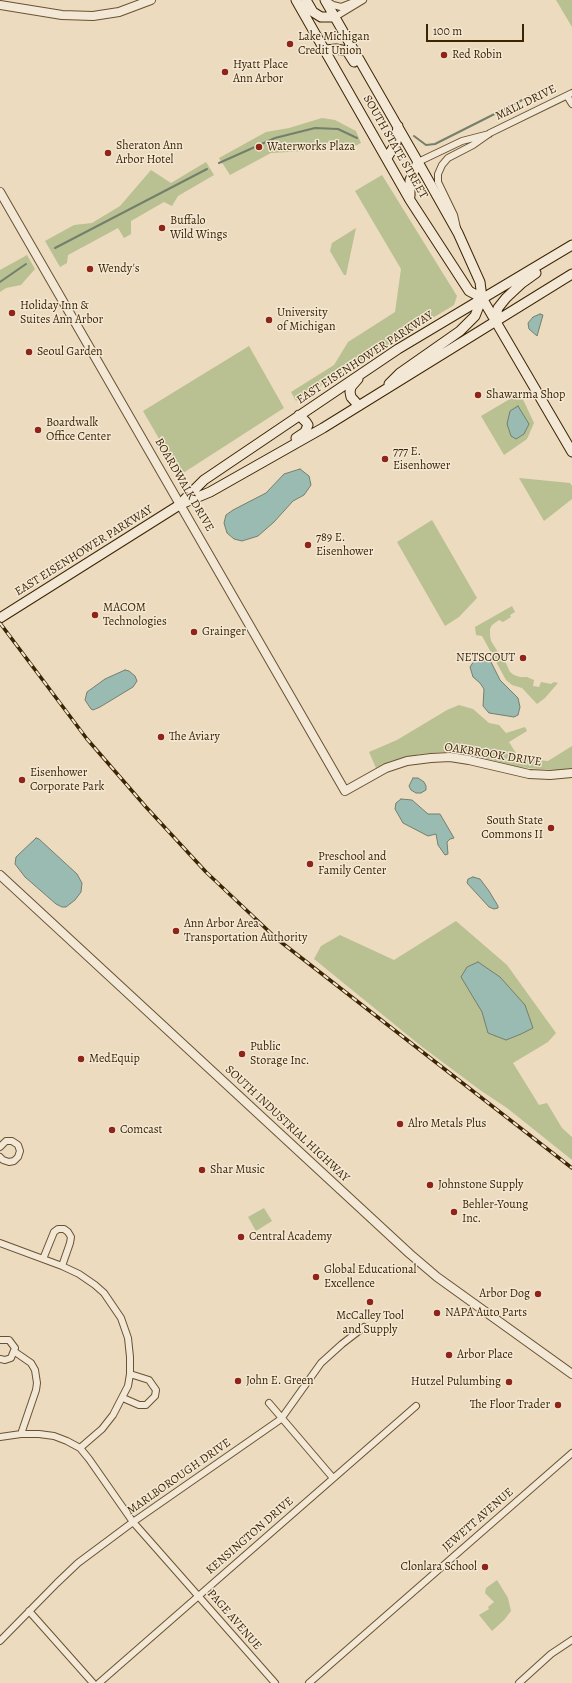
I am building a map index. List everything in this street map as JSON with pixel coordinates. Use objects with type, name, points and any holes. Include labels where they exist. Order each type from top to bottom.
[{"type":"main road","name":"SOUTH STATE STREET","points":[[296,0],[410,200],[469,291],[482,298]]},
{"type":"main road","points":[[306,0],[313,12],[321,18],[335,17]]},
{"type":"main road","name":"SOUTH STATE STREET","points":[[326,0],[458,233],[480,282],[482,298],[572,452]]},
{"type":"main road","points":[[324,50],[336,49],[347,51],[367,82],[383,100]]},
{"type":"main road","points":[[387,158],[396,143],[398,126]]},
{"type":"main road","points":[[410,200],[410,180],[418,162]]},
{"type":"main road","name":"EAST EISENHOWER PARKWAY","points":[[181,504],[204,480],[398,349],[572,245]]},
{"type":"main road","points":[[495,320],[498,308],[516,288],[532,275],[572,251]]},
{"type":"main road","points":[[531,298],[544,284],[572,267]]},
{"type":"main road","name":"EAST EISENHOWER PARKWAY","points":[[0,618],[181,504],[210,492],[266,461],[378,395],[495,320],[572,274]]},
{"type":"main road","points":[[378,395],[400,372],[460,331],[475,316],[482,298]]},
{"type":"main road","points":[[359,406],[350,392],[351,387],[357,380],[432,333],[455,314]]},
{"type":"main road","points":[[266,461],[274,451],[305,432],[308,426],[300,415]]},
{"type":"street","points":[[0,4],[62,15],[87,16],[119,12],[151,0]]},
{"type":"street","points":[[326,0],[333,5],[341,7],[359,0]]},
{"type":"street","points":[[335,17],[363,0]]},
{"type":"street","points":[[570,94],[572,104]]},
{"type":"street","name":"MALL DRIVE","points":[[458,233],[457,222],[438,182],[439,169],[448,158],[473,145],[490,133],[570,94]]},
{"type":"street","name":"MALL DRIVE","points":[[418,162],[462,141],[490,133]]},
{"type":"street","name":"BOARDWALK DRIVE","points":[[0,192],[345,791]]},
{"type":"street","name":"OAKBROOK DRIVE","points":[[345,791],[386,768],[407,761],[431,758],[469,760],[529,774],[550,776],[572,773]]},
{"type":"street","name":"SOUTH INDUSTRIAL HIGHWAY","points":[[0,875],[410,1254],[437,1277],[572,1374]]},
{"type":"street","points":[[0,1147],[6,1141],[12,1141],[18,1145],[20,1151],[18,1157],[14,1161],[9,1162],[0,1157]]},
{"type":"street","points":[[42,1259],[54,1232],[58,1229],[64,1229],[71,1237],[62,1266]]},
{"type":"street","points":[[0,1244],[62,1266],[95,1285],[110,1301],[120,1318],[128,1338],[130,1374],[123,1398],[114,1415],[102,1429],[80,1448]]},
{"type":"street","name":"MARLBOROUGH DRIVE","points":[[0,1641],[57,1582],[78,1563],[133,1522],[281,1419],[290,1409],[299,1393],[321,1363],[364,1327]]},
{"type":"street","points":[[0,1340],[6,1339],[12,1342],[15,1348],[14,1355],[8,1360],[0,1359]]},
{"type":"street","points":[[15,1352],[31,1363],[35,1370],[37,1383],[21,1434]]},
{"type":"street","points":[[123,1398],[139,1405],[146,1405],[155,1396],[156,1390],[149,1380],[130,1374]]},
{"type":"street","points":[[269,1403],[281,1419],[333,1478]]},
{"type":"street","name":"KENSINGTON DRIVE","points":[[99,1683],[416,1406]]},
{"type":"street","name":"PAGE AVENUE","points":[[0,1437],[21,1434],[54,1436],[80,1448],[133,1522],[275,1683]]},
{"type":"street","name":"JEWETT AVENUE","points":[[309,1683],[572,1453]]},
{"type":"street","points":[[29,1611],[93,1683]]},
{"type":"street","points":[[519,1683],[551,1654],[572,1640]]},
{"type":"green space","points":[[556,0],[572,0],[572,27]]},
{"type":"green space","points":[[322,118],[335,120],[356,131],[361,143],[349,149],[335,140],[305,151],[271,153],[230,175],[219,158],[266,132],[289,128]]},
{"type":"green space","points":[[206,162],[214,175],[178,196],[172,206],[164,202],[131,221],[131,234],[124,238],[118,228],[68,255],[67,263],[60,267],[45,241],[74,225],[92,223],[120,206],[151,170],[171,183]]},
{"type":"green space","points":[[382,175],[457,296],[454,305],[296,401],[291,392],[334,365],[348,342],[395,312],[401,269],[355,191]]},
{"type":"green space","points":[[356,228],[346,275],[344,275],[330,251],[332,243]]},
{"type":"green space","points":[[27,255],[35,269],[21,285],[6,288],[0,292],[0,270]]},
{"type":"green space","points":[[249,346],[284,408],[180,475],[143,411]]},
{"type":"green space","points":[[520,393],[534,423],[527,439],[504,455],[481,416]]},
{"type":"green space","points":[[519,478],[570,483],[572,486],[572,499],[544,521]]},
{"type":"green space","points":[[432,520],[477,598],[459,617],[445,626],[397,542]]},
{"type":"green space","points":[[512,606],[515,612],[510,615],[511,617],[503,622],[499,620],[492,625],[490,629],[491,641],[505,661],[510,672],[514,675],[527,677],[534,680],[533,686],[539,687],[541,682],[551,684],[554,682],[558,683],[545,698],[537,704],[522,688],[512,685],[506,680],[482,636],[476,635],[475,627]]},
{"type":"green space","points":[[459,705],[473,709],[489,723],[499,725],[506,733],[525,727],[527,731],[509,742],[519,758],[548,761],[572,746],[572,768],[557,770],[518,767],[469,754],[443,752],[420,754],[391,761],[376,768],[369,752],[397,740],[447,710]]},
{"type":"green space","points":[[456,921],[507,965],[556,1033],[548,1042],[513,1063],[539,1105],[547,1103],[562,1128],[572,1137],[572,1160],[507,1108],[421,1046],[314,959],[321,946],[340,935],[394,960]]},
{"type":"green space","points":[[264,1208],[272,1221],[256,1231],[248,1217]]},
{"type":"green space","points":[[497,1580],[508,1598],[511,1611],[492,1631],[479,1615],[489,1609],[488,1607],[494,1602],[485,1593],[486,1588]]},
{"type":"water","points":[[540,314],[543,315],[537,336],[529,329],[528,323],[533,317]]},
{"type":"water","points":[[518,406],[529,424],[524,434],[516,439],[511,436],[507,424],[510,411]]},
{"type":"water","points":[[300,469],[309,476],[311,485],[304,495],[293,501],[274,522],[258,536],[242,541],[234,539],[227,533],[224,523],[226,515],[266,493],[284,474]]},
{"type":"water","points":[[482,658],[490,660],[500,680],[518,698],[520,707],[518,715],[514,717],[489,713],[483,706],[484,689],[473,677],[470,667],[474,661]]},
{"type":"water","points":[[125,670],[129,671],[135,676],[137,681],[133,687],[100,707],[93,710],[91,709],[85,700],[87,692],[105,679]]},
{"type":"water","points":[[413,778],[418,778],[424,782],[426,790],[421,793],[416,793],[411,790],[409,786]]},
{"type":"water","points":[[401,799],[412,800],[428,814],[440,814],[454,838],[447,842],[448,854],[445,855],[438,845],[436,834],[428,836],[403,823],[395,809],[396,803]]},
{"type":"water","points":[[36,838],[39,839],[77,874],[82,883],[81,892],[75,900],[66,907],[56,904],[25,877],[15,864],[16,857]]},
{"type":"water","points":[[473,877],[480,879],[489,891],[498,908],[494,909],[489,907],[467,883],[468,879]]},
{"type":"water","points":[[478,962],[500,977],[525,1005],[533,1028],[506,1040],[488,1033],[482,1012],[461,977],[467,967]]},
{"type":"waterway","points":[[414,136],[426,145],[435,144],[550,86]]},
{"type":"waterway","points":[[219,163],[275,138],[315,128],[338,129],[357,138]]},
{"type":"waterway","points":[[55,248],[207,169]]},
{"type":"waterway","points":[[0,282],[26,264]]},
{"type":"railway","points":[[0,623],[87,739],[146,807],[206,872],[277,939],[572,1168]]},
{"type":"place","name":"Lake Michigan Credit Union","points":[[290,44]]},
{"type":"place","name":"Red Robin","points":[[444,55]]},
{"type":"place","name":"Hyatt Place Ann Arbor","points":[[225,72]]},
{"type":"place","name":"Waterworks Plaza","points":[[259,147]]},
{"type":"place","name":"Sheraton Ann Arbor Hotel","points":[[108,153]]},
{"type":"place","name":"Buffalo Wild Wings","points":[[162,228]]},
{"type":"place","name":"Wendy's","points":[[90,269]]},
{"type":"place","name":"Holiday Inn & Suites Ann Arbor","points":[[12,313]]},
{"type":"place","name":"University of Michigan","points":[[269,320]]},
{"type":"place","name":"Seoul Garden","points":[[29,352]]},
{"type":"place","name":"Shawarma Shop","points":[[478,395]]},
{"type":"place","name":"Boardwalk Office Center","points":[[38,430]]},
{"type":"place","name":"777 E. Eisenhower","points":[[385,459]]},
{"type":"place","name":"789 E. Eisenhower","points":[[308,545]]},
{"type":"place","name":"MACOM Technologies","points":[[95,615]]},
{"type":"place","name":"Grainger","points":[[194,632]]},
{"type":"place","name":"NETSCOUT","points":[[523,658]]},
{"type":"place","name":"The Aviary","points":[[161,737]]},
{"type":"place","name":"Eisenhower Corporate Park","points":[[22,780]]},
{"type":"place","name":"South State Commons II","points":[[551,828]]},
{"type":"place","name":"Preschool and Family Center","points":[[310,864]]},
{"type":"place","name":"Ann Arbor Area Transportation Authority","points":[[176,931]]},
{"type":"place","name":"Public Storage Inc.","points":[[242,1054]]},
{"type":"place","name":"MedEquip","points":[[81,1059]]},
{"type":"place","name":"Alro Metals Plus","points":[[400,1124]]},
{"type":"place","name":"Comcast","points":[[112,1130]]},
{"type":"place","name":"Shar Music","points":[[202,1170]]},
{"type":"place","name":"Johnstone Supply","points":[[430,1185]]},
{"type":"place","name":"Behler-Young Inc.","points":[[454,1212]]},
{"type":"place","name":"Central Academy","points":[[241,1237]]},
{"type":"place","name":"Global Educational Excellence","points":[[316,1277]]},
{"type":"place","name":"Arbor Dog","points":[[538,1294]]},
{"type":"place","name":"McCalley Tool and Supply","points":[[370,1302]]},
{"type":"place","name":"NAPA Auto Parts","points":[[437,1313]]},
{"type":"place","name":"Arbor Place","points":[[449,1355]]},
{"type":"place","name":"John E. Green","points":[[238,1381]]},
{"type":"place","name":"Hutzel Pulumbing","points":[[509,1382]]},
{"type":"place","name":"The Floor Trader","points":[[558,1405]]},
{"type":"place","name":"Clonlara School","points":[[485,1567]]}]
